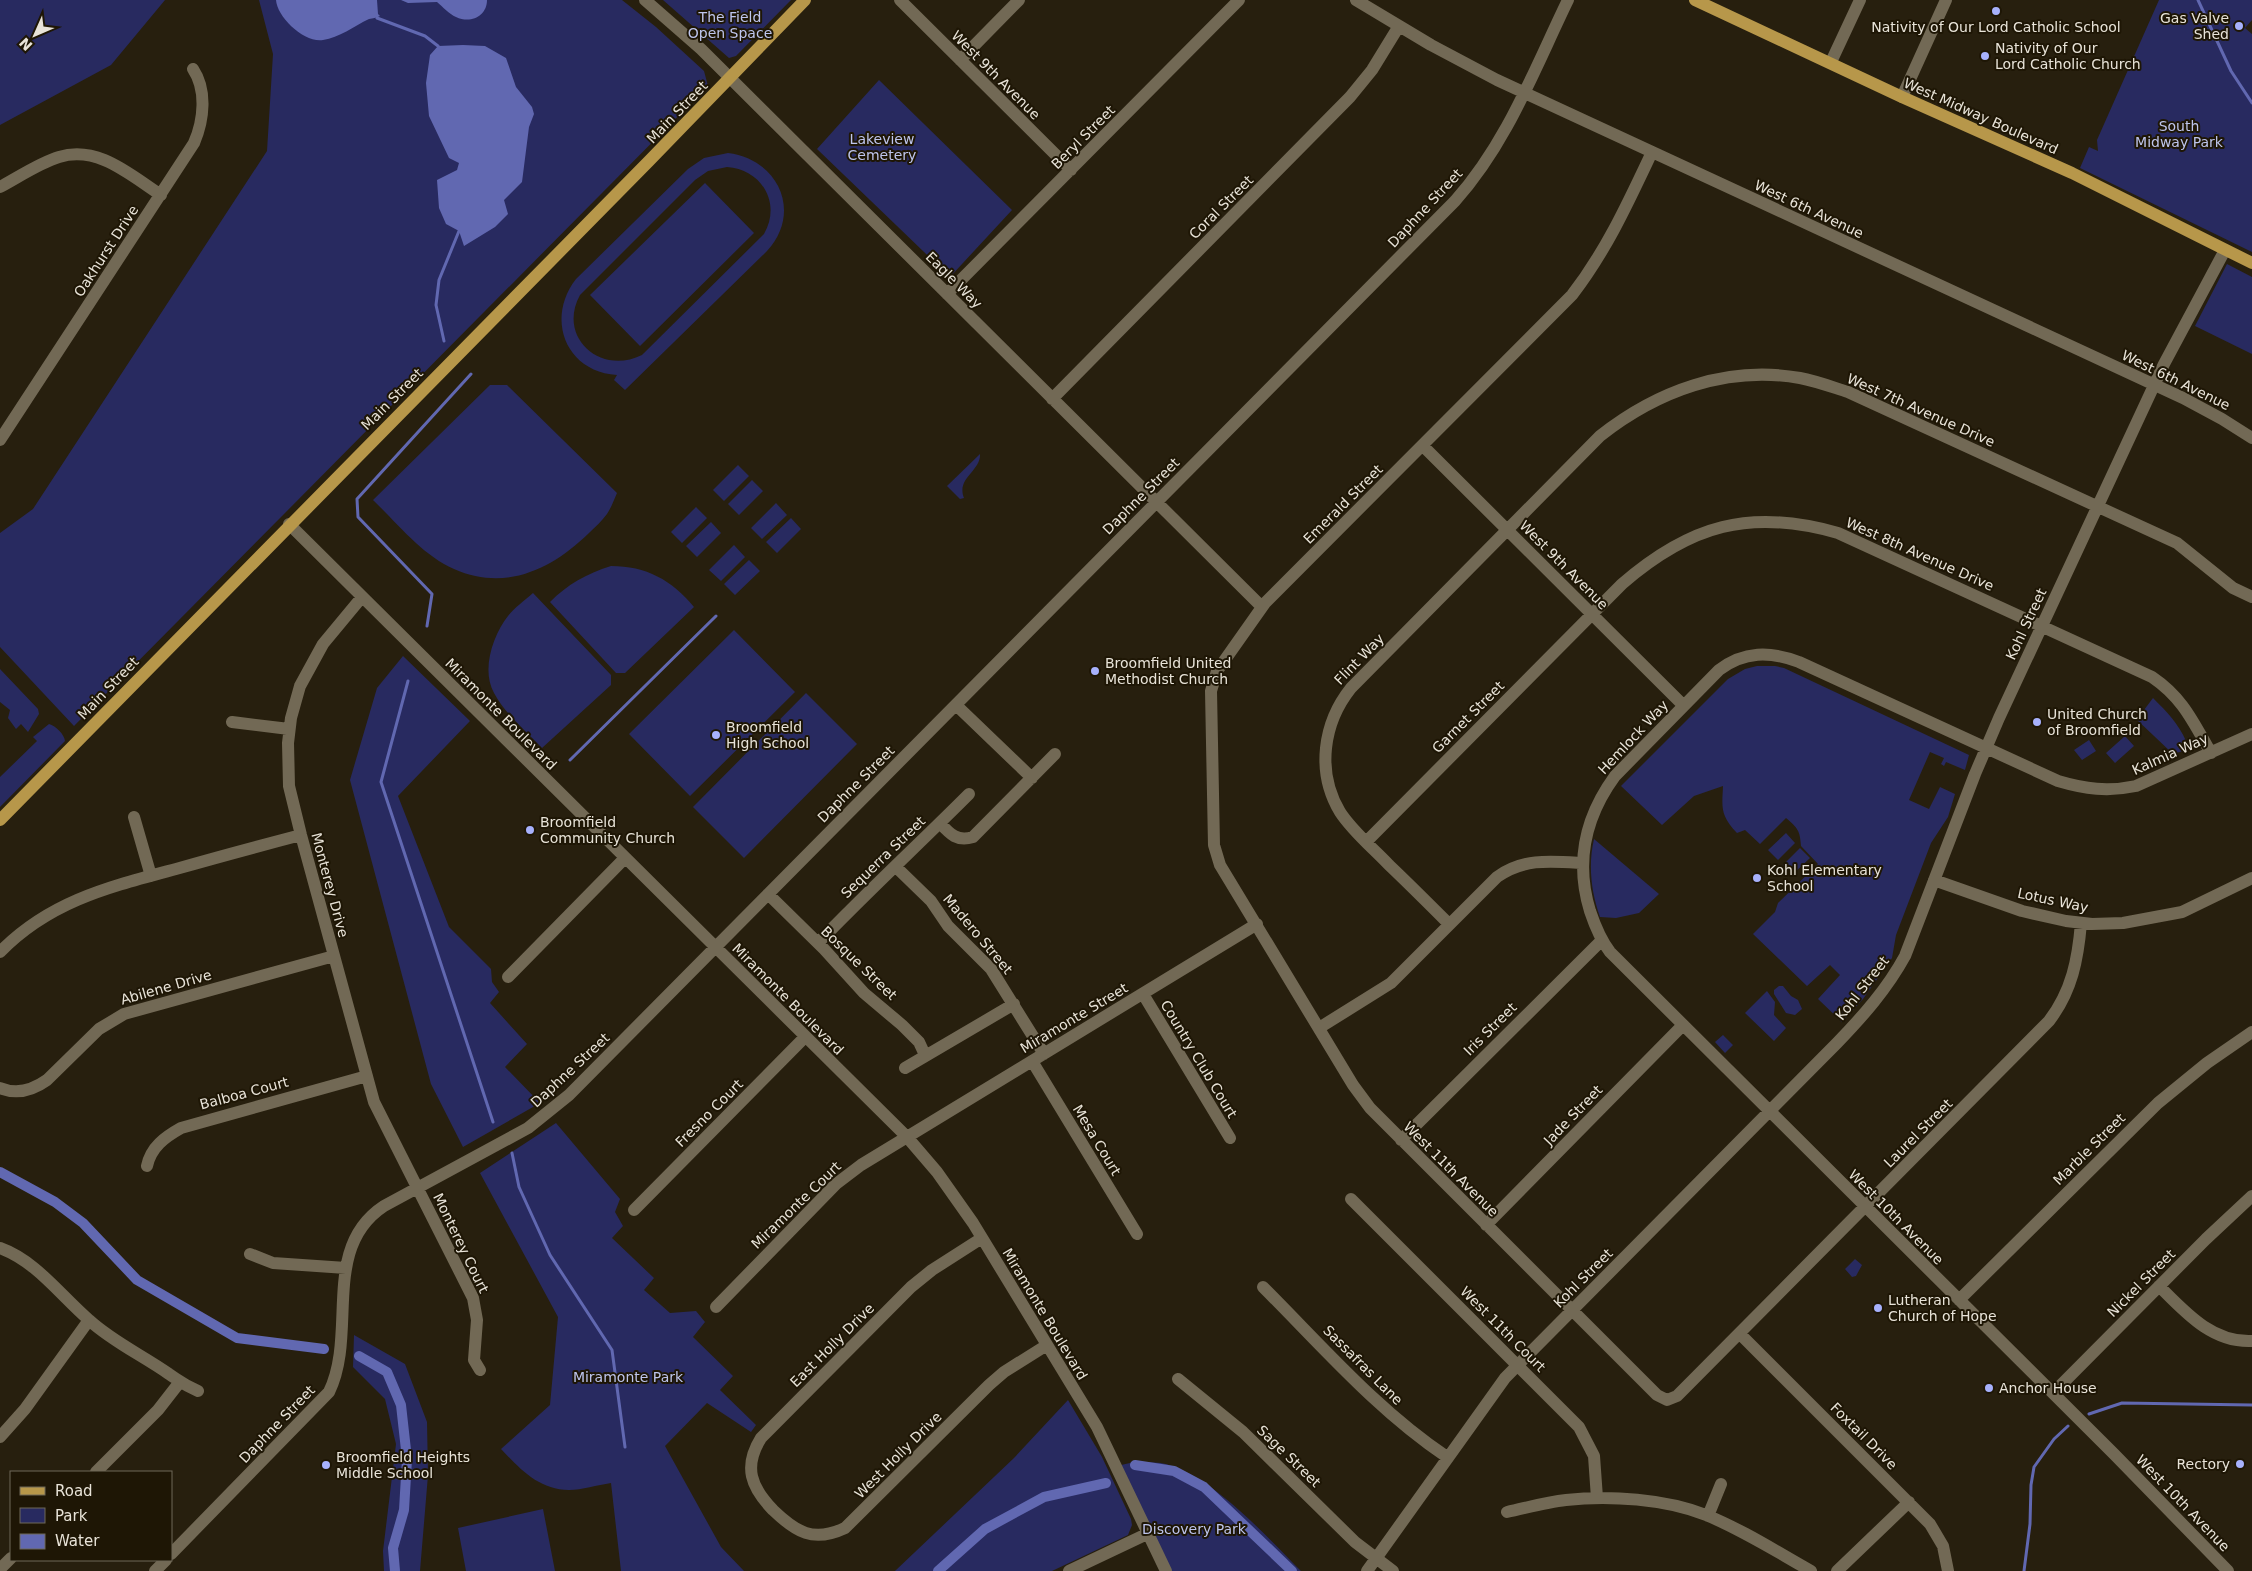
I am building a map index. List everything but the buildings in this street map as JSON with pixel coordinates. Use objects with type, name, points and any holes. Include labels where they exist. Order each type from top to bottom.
[{"type":"main road","name":"Main Street","points":[[0,820],[805,0]]},
{"type":"main road","name":"West Midway Boulevard","points":[[1695,0],[1902,97],[2072,173],[2252,264]]},
{"type":"street","name":"Eagle Way","points":[[645,0],[682,30],[1156,502]]},
{"type":"street","name":"West 9th Avenue","points":[[900,0],[1071,170]]},
{"type":"street","points":[[960,60],[1020,0]]},
{"type":"street","name":"Beryl Street","points":[[947,294],[1239,0]]},
{"type":"street","name":"West 6th Avenue","points":[[1356,0],[1496,80],[2154,385],[2222,419],[2252,438]]},
{"type":"street","name":"Daphne Street","points":[[172,1553],[329,1392],[334,1382],[338,1363],[346,1268],[351,1247],[364,1224],[377,1211],[508,1140],[552,1110],[569,1095],[1455,201],[1487,162],[1507,129],[1568,0]]},
{"type":"street","points":[[1830,62],[1860,0]]},
{"type":"street","points":[[1902,97],[1946,0]]},
{"type":"street","name":"Coral Street","points":[[1052,398],[1350,97],[1372,70],[1399,26]]},
{"type":"street","name":"Oakhurst Drive","points":[[0,440],[194,143],[202,118],[201,87],[199,77],[193,69]]},
{"type":"street","name":"Emerald Street","points":[[1256,924],[1220,865],[1214,845],[1211,691],[1217,671],[1262,607],[1544,324],[1586,276],[1617,227],[1652,152]]},
{"type":"street","points":[[0,187],[53,159],[78,154],[94,156],[109,161],[160,195]]},
{"type":"street","name":"Kohl Street","points":[[1367,1571],[1505,1378],[1864,1015],[1895,974],[1905,956],[1986,748],[2154,385],[2226,250]]},
{"type":"street","name":"West 7th Avenue Drive","points":[[1507,530],[1600,436],[1619,421],[1674,391],[1717,379],[1740,376],[1763,375],[1801,378],[1848,392],[2177,544],[2233,588],[2252,596]]},
{"type":"street","name":"West 9th Avenue","points":[[1423,446],[1683,705]]},
{"type":"street","points":[[1156,502],[1262,607]]},
{"type":"street","name":"West 8th Avenue Drive","points":[[1592,614],[1642,566],[1684,540],[1725,527],[1778,521],[1811,526],[1838,533],[2152,677],[2166,686],[2185,707],[2210,753]]},
{"type":"street","name":"Miramonte Boulevard","points":[[289,524],[907,1137],[948,1186],[982,1238],[1097,1427],[1166,1571]]},
{"type":"street","name":"Flint Way","points":[[1449,924],[1366,842],[1340,812],[1328,780],[1325,760],[1326,740],[1335,712],[1351,688],[1507,530]]},
{"type":"street","name":"Monterey Drive","points":[[362,597],[336,625],[312,662],[300,686],[289,729],[289,786],[367,1076],[382,1121],[417,1188]]},
{"type":"street","name":"Garnet Street","points":[[1366,842],[1592,614]]},
{"type":"street","name":"Hemlock Way","points":[[1582,863],[1587,829],[1605,790],[1628,762],[1683,705],[1726,665],[1745,656],[1776,654],[1799,662],[1986,748]]},
{"type":"street","points":[[956,705],[1032,778]]},
{"type":"street","points":[[232,722],[289,729]]},
{"type":"street","name":"Kalmia Way","points":[[1986,748],[2058,781],[2090,790],[2106,790],[2121,789],[2144,783],[2252,734]]},
{"type":"street","points":[[940,823],[954,837],[966,839],[973,837],[1055,754]]},
{"type":"street","name":"Sequerra Street","points":[[818,943],[871,888],[896,867],[969,794]]},
{"type":"street","points":[[134,817],[151,876]]},
{"type":"street","points":[[0,952],[24,929],[58,908],[94,892],[301,835]]},
{"type":"street","points":[[508,977],[625,858]]},
{"type":"street","points":[[1319,1028],[1391,982],[1497,877],[1515,866],[1529,862],[1582,863]]},
{"type":"street","name":"West 10th Avenue","points":[[1582,863],[1585,893],[1601,941],[1619,962],[2053,1393],[2228,1571]]},
{"type":"street","name":"Madero Street","points":[[896,867],[931,901],[948,926],[991,969],[1044,1054]]},
{"type":"street","name":"Lotus Way","points":[[1934,880],[2022,910],[2081,923],[2123,923],[2182,912],[2252,878]]},
{"type":"street","name":"Bosque Street","points":[[768,894],[818,943],[864,993],[919,1042],[926,1055]]},
{"type":"street","name":"Laurel Street","points":[[1667,1400],[1678,1396],[2049,1021],[2070,985],[2079,950],[2081,923]]},
{"type":"street","name":"Miramonte Street","points":[[907,1137],[1256,924]]},
{"type":"street","name":"West 11th Avenue","points":[[1256,924],[1364,1099],[1401,1140],[1656,1395],[1667,1400]]},
{"type":"street","name":"Iris Street","points":[[1401,1140],[1601,941]]},
{"type":"street","name":"Abilene Drive","points":[[0,1088],[14,1092],[37,1087],[47,1080],[99,1029],[124,1014],[334,956]]},
{"type":"street","name":"Country Club Court","points":[[1143,994],[1230,1138]]},
{"type":"street","points":[[904,1068],[1014,1004]]},
{"type":"street","name":"Jade Street","points":[[1486,1225],[1682,1026]]},
{"type":"street","name":"Marble Street","points":[[1959,1300],[2158,1103],[2207,1063],[2252,1032]]},
{"type":"street","name":"Fresno Court","points":[[634,1210],[805,1037]]},
{"type":"street","name":"Mesa Court","points":[[1032,1061],[1137,1234]]},
{"type":"street","name":"Balboa Court","points":[[147,1166],[150,1153],[168,1136],[181,1128],[367,1076]]},
{"type":"street","name":"Miramonte Court","points":[[716,1307],[836,1184],[861,1165],[907,1137]]},
{"type":"street","name":"Monterey Court","points":[[417,1188],[473,1298],[477,1320],[474,1360],[480,1370]]},
{"type":"street","name":"Nickel Street","points":[[2053,1393],[2206,1239],[2252,1196]]},
{"type":"street","name":"West 11th Court","points":[[1351,1199],[1566,1413],[1585,1436],[1596,1466],[1597,1498]]},
{"type":"street","name":"East Holly Drive","points":[[764,1500],[755,1488],[751,1468],[755,1448],[761,1438],[912,1286],[932,1270],[982,1238]]},
{"type":"street","points":[[0,1248],[12,1252],[30,1264],[108,1336],[168,1373],[179,1383],[198,1391]]},
{"type":"street","points":[[250,1254],[273,1263],[346,1268]]},
{"type":"street","points":[[2159,1286],[2187,1314],[2213,1333],[2231,1339],[2252,1341]]},
{"type":"street","name":"Sassafras Lane","points":[[1263,1287],[1389,1413],[1420,1439],[1447,1457]]},
{"type":"street","points":[[0,1437],[26,1409],[89,1320]]},
{"type":"street","name":"Foxtail Drive","points":[[1740,1334],[1930,1524],[1939,1537],[1946,1554],[1948,1571]]},
{"type":"street","name":"West Holly Drive","points":[[764,1500],[788,1524],[802,1532],[813,1535],[825,1535],[845,1528],[989,1385],[1008,1369],[1047,1345]]},
{"type":"street","name":"Sage Street","points":[[1178,1379],[1243,1432],[1355,1542],[1393,1571]]},
{"type":"street","points":[[97,1471],[158,1410],[179,1383]]},
{"type":"street","points":[[1708,1516],[1721,1484]]},
{"type":"street","points":[[1507,1512],[1551,1502],[1597,1498],[1654,1502],[1708,1516],[1742,1532],[1811,1571]]},
{"type":"street","points":[[1837,1571],[1909,1502]]},
{"type":"street","points":[[1070,1571],[1149,1533]]},
{"type":"street","points":[[0,1569],[10,1559]]},
{"type":"street","points":[[155,1571],[165,1561]]},
{"type":"green space","points":[[0,0],[165,0],[111,65],[0,125]]},
{"type":"green space","points":[[259,0],[622,0],[656,27],[704,71],[708,86],[74,726],[0,647],[0,533],[33,509],[267,151],[273,54]]},
{"type":"green space","name":"The Field Open Space","points":[[663,0],[791,0],[736,56],[729,58]]},
{"type":"green space","name":"South Midway Park","points":[[2159,0],[2252,0],[2252,20],[2245,28],[2252,34],[2252,252],[2080,168],[2089,147],[2098,151],[2097,140]]},
{"type":"green space","name":"Lakeview Cemetery","points":[[879,80],[1012,210],[950,277],[817,149]]},
{"type":"green space","points":[[728,153],[746,157],[760,165],[772,176],[780,190],[784,204],[783,220],[778,236],[767,251],[625,390],[614,380],[617,375],[599,372],[573,354],[566,341],[562,326],[562,310],[567,294],[576,279],[688,169],[704,158]],"holes":[[[727,167],[739,169],[750,174],[758,181],[765,190],[769,200],[771,211],[764,234],[642,355],[626,360],[611,360],[598,356],[587,349],[578,338],[574,325],[574,310],[580,295],[695,180],[708,171]]]},
{"type":"green space","points":[[705,183],[754,233],[640,346],[590,295]]},
{"type":"green space","points":[[2227,264],[2252,277],[2252,354],[2195,326]]},
{"type":"green space","points":[[490,385],[507,385],[617,493],[605,517],[575,546],[544,566],[510,577],[473,576],[442,563],[411,538],[373,500]]},
{"type":"green space","points":[[980,454],[977,465],[963,485],[964,498],[960,499],[947,486]]},
{"type":"green space","points":[[738,465],[749,476],[724,501],[713,490]]},
{"type":"green space","points":[[752,480],[763,491],[739,515],[728,504]]},
{"type":"green space","points":[[776,503],[787,515],[762,539],[751,528]]},
{"type":"green space","points":[[696,507],[707,518],[682,543],[671,532]]},
{"type":"green space","points":[[791,518],[801,529],[777,553],[766,542]]},
{"type":"green space","points":[[711,522],[721,533],[697,557],[686,546]]},
{"type":"green space","points":[[734,545],[745,557],[721,581],[709,570]]},
{"type":"green space","points":[[749,560],[760,571],[735,595],[724,584]]},
{"type":"green space","points":[[611,566],[636,569],[657,576],[677,589],[694,607],[625,673],[616,673],[550,602],[578,580],[593,572]]},
{"type":"green space","points":[[533,593],[611,675],[611,685],[542,748],[499,701],[490,684],[489,674],[491,653],[498,633],[513,610]]},
{"type":"green space","points":[[734,630],[795,692],[690,796],[629,734]]},
{"type":"green space","points":[[403,656],[470,721],[398,796],[449,927],[491,969],[492,982],[499,992],[490,1003],[527,1044],[505,1067],[540,1103],[463,1147],[431,1084],[350,780],[377,688]]},
{"type":"green space","points":[[1757,666],[1784,668],[1969,755],[1965,770],[1946,762],[1944,766],[1941,764],[1944,758],[1930,752],[1909,800],[1929,809],[1940,787],[1955,794],[1948,817],[1931,843],[1896,935],[1892,958],[1863,999],[1842,1022],[1818,999],[1840,975],[1830,965],[1807,986],[1753,934],[1775,912],[1778,903],[1818,864],[1801,846],[1798,830],[1793,824],[1786,818],[1760,844],[1745,830],[1737,833],[1727,821],[1723,811],[1723,786],[1694,796],[1662,825],[1621,786],[1728,679],[1745,669]]},
{"type":"green space","points":[[0,669],[38,709],[39,714],[28,732],[21,724],[16,729],[8,718],[10,710],[0,702]]},
{"type":"green space","points":[[806,693],[857,744],[744,858],[693,807]]},
{"type":"green space","points":[[2153,698],[2172,718],[2183,735],[2186,741],[2183,751],[2173,754],[2134,717],[2141,714]]},
{"type":"green space","points":[[49,724],[59,731],[65,741],[0,807],[0,777],[37,741],[33,737]]},
{"type":"green space","points":[[2125,736],[2134,746],[2115,763],[2106,753]]},
{"type":"green space","points":[[2089,740],[2096,751],[2082,760],[2074,750]]},
{"type":"green space","points":[[1786,833],[1795,843],[1778,860],[1768,850]]},
{"type":"green space","points":[[1594,839],[1659,894],[1639,913],[1616,918],[1600,917],[1594,898],[1591,878],[1591,858]]},
{"type":"green space","points":[[1800,848],[1810,858],[1792,875],[1783,865]]},
{"type":"green space","points":[[1779,986],[1783,986],[1791,996],[1798,1000],[1802,1009],[1795,1015],[1786,1013],[1774,994],[1774,990]]},
{"type":"green space","points":[[1767,991],[1775,1002],[1774,1015],[1786,1028],[1774,1041],[1745,1013]]},
{"type":"green space","points":[[1723,1035],[1733,1045],[1725,1053],[1715,1042]]},
{"type":"green space","name":"Miramonte Park","points":[[556,1123],[620,1199],[615,1212],[623,1226],[612,1238],[654,1278],[644,1290],[670,1313],[696,1311],[705,1322],[693,1337],[733,1376],[720,1390],[756,1425],[751,1432],[707,1403],[665,1446],[721,1547],[744,1571],[621,1571],[611,1483],[574,1490],[548,1486],[523,1471],[501,1449],[550,1405],[558,1317],[480,1173]]},
{"type":"green space","points":[[1855,1259],[1862,1265],[1856,1276],[1852,1277],[1845,1269]]},
{"type":"green space","points":[[354,1335],[405,1364],[427,1422],[428,1475],[420,1571],[384,1571],[383,1551],[396,1444],[385,1399],[353,1367]]},
{"type":"green space","points":[[1068,1400],[1102,1457],[1131,1519],[1132,1525],[1128,1535],[1052,1571],[895,1571],[1014,1458]]},
{"type":"green space","name":"Discovery Park","points":[[1134,1462],[1161,1463],[1179,1469],[1198,1479],[1217,1492],[1254,1524],[1301,1571],[1166,1571],[1117,1466]]},
{"type":"green space","points":[[543,1509],[555,1571],[466,1571],[458,1528]]},
{"type":"water","points":[[276,0],[377,0],[378,14],[380,16],[369,19],[335,37],[316,40],[300,33],[286,21],[281,14]]},
{"type":"water","points":[[401,0],[487,0],[481,14],[467,20],[453,16],[437,2],[408,3]]},
{"type":"water","points":[[438,46],[485,46],[506,58],[516,87],[532,107],[534,114],[529,127],[522,182],[504,200],[508,214],[495,227],[464,246],[459,231],[446,224],[439,208],[437,180],[457,170],[459,163],[449,158],[429,116],[426,83],[430,55]]},
{"type":"waterway","points":[[2198,0],[2231,71],[2252,103]]},
{"type":"waterway","points":[[377,18],[425,36],[438,46]]},
{"type":"waterway","points":[[444,341],[436,305],[439,280],[459,231]]},
{"type":"waterway","points":[[427,626],[432,594],[358,517],[357,499],[471,374]]},
{"type":"waterway","points":[[570,760],[716,616]]},
{"type":"waterway","points":[[408,681],[381,782],[493,1122]]},
{"type":"waterway","points":[[512,1153],[519,1187],[550,1255],[612,1350],[625,1447]]},
{"type":"waterway","points":[[0,1172],[55,1202],[83,1223],[137,1280],[237,1338],[324,1349]]},
{"type":"waterway","points":[[359,1356],[387,1372],[401,1405],[407,1459],[404,1510],[393,1548],[395,1571]]},
{"type":"waterway","points":[[2089,1414],[2122,1403],[2252,1405]]},
{"type":"waterway","points":[[2024,1571],[2034,1467],[2054,1439],[2068,1426]]},
{"type":"waterway","points":[[1135,1465],[1174,1471],[1204,1487],[1292,1571]]},
{"type":"waterway","points":[[938,1571],[985,1529],[1044,1497],[1106,1483]]},
{"type":"place","name":"Nativity of Our Lord Catholic School","points":[[1996,11]]},
{"type":"place","name":"Gas Valve Shed","points":[[2239,26]]},
{"type":"place","name":"Nativity of Our Lord Catholic Church","points":[[1985,56]]},
{"type":"place","name":"Broomfield United Methodist Church","points":[[1095,671]]},
{"type":"place","name":"United Church of Broomfield","points":[[2037,722]]},
{"type":"place","name":"Broomfield High School","points":[[716,735]]},
{"type":"place","name":"Broomfield Community Church","points":[[530,830]]},
{"type":"place","name":"Kohl Elementary School","points":[[1757,878]]},
{"type":"place","name":"Lutheran Church of Hope","points":[[1878,1308]]},
{"type":"place","name":"Anchor House","points":[[1989,1388]]},
{"type":"place","name":"Rectory","points":[[2240,1464]]},
{"type":"place","name":"Broomfield Heights Middle School","points":[[326,1465]]}]
